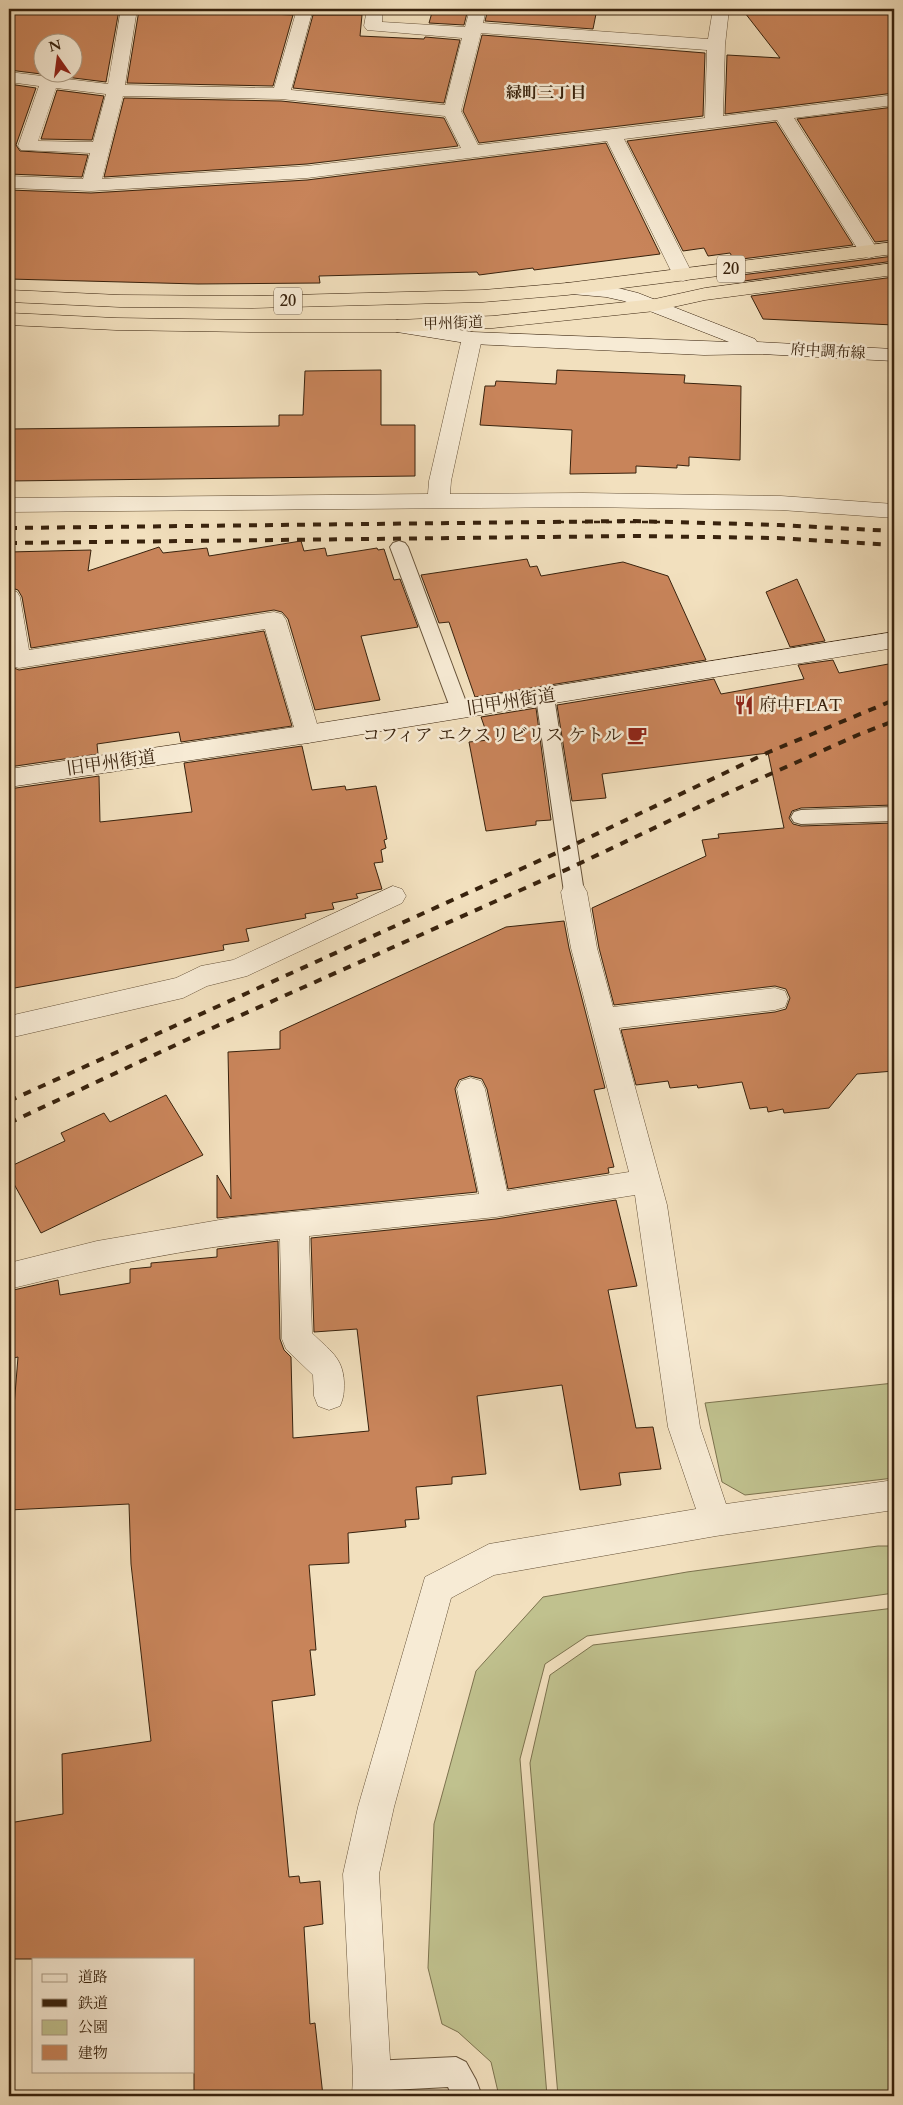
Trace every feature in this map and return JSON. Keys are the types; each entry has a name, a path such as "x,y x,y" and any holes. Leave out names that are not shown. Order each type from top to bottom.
{"highway":[{"name":"甲州街道","path":"9,296 120,301 252,302 445,298 567,289 894,248"},
{"name":"甲州街道","path":"9,319 125,324 397,326 493,322 655,305 705,294 894,269"}],"street":[{"path":"91,185 115,90 128,9"},
{"path":"281,94 305,9"},
{"path":"375,9 373,26 716,44"},
{"path":"472,151 452,111 478,9"},
{"path":"714,121 716,44 721,9"},
{"path":"9,77 32,80"},
{"path":"101,148 27,146 49,82 115,90 281,94 452,111"},
{"path":"9,182 91,185 307,172 894,100"},
{"path":"782,113 869,252"},
{"path":"613,134 683,275"},
{"path":"567,289 606,292 631,297 761,348"},
{"path":"705,294 695,309 697,316 710,329"},
{"path":"397,326 472,338 704,349 761,348"},
{"path":"438,502 440,481 472,338"},
{"name":"府中調布線","path":"761,348 894,355"},
{"path":"9,505 584,500 782,503 894,511"},
{"path":"9,597 19,660 274,620 308,734"},
{"name":"旧甲州街道","path":"9,778 545,698 894,640"},
{"path":"574,892 584,948 652,1205 684,1427 716,1521"},
{"path":"9,1027 183,987 201,978 238,968 393,896"},
{"path":"604,1019 775,1000"},
{"path":"471,1089 496,1206"},
{"path":"9,1276 98,1254 231,1232 496,1206 647,1181"},
{"path":"294,1225 297,1339 328,1369 330,1396"},
{"path":"371,2086 361,1874 376,1807 437,1588 489,1560 716,1521 894,1495"}],"lane":[{"path":"399,547 460,710"},
{"path":"545,698 574,892"},
{"path":"801,817 894,814"},
{"path":"371,2086 456,2072 466,2090 467,2096"}],"green space":[{"path":"894,1383 894,1478 745,1495 722,1482 705,1403"},
{"path":"878,1546 894,1546 894,1593 587,1636 545,1664 520,1759 547,2096 499,2096 491,2062 458,2032 442,2024 428,1968 434,1824 476,1671 543,1597 687,1572"},
{"path":"894,1608 894,2096 558,2096 530,1763 550,1675 593,1645"}],"building":[{"path":"9,9 119,10 106,82 82,79 82,32 32,32 32,73 9,70"},
{"path":"225,9 225,12 293,15 273,86 127,83 139,10"},
{"path":"433,9 468,9 464,25 429,23"},
{"path":"488,9 597,9 593,29 485,21"},
{"path":"746,9 894,9 894,93 725,114 727,55 780,58 745,13 749,13"},
{"path":"313,15 362,15 360,36 424,39 425,37 460,40 444,103 293,88"},
{"path":"482,35 705,53 703,116 479,143 463,111"},
{"path":"9,84 36,88 16,145 20,151 88,155 82,177 9,174"},
{"path":"57,90 104,96 92,140 41,139"},
{"path":"124,98 281,101 444,118 458,146 307,164 104,177"},
{"path":"894,107 894,240 875,242 797,119"},
{"path":"776,122 853,245 734,260 730,253 708,256 704,248 683,251 627,141"},
{"path":"606,143 660,254 479,275 477,272 319,276 320,283 198,284 9,279 9,190 91,193 307,180"},
{"path":"894,256 894,261 744,281 741,275"},
{"path":"894,277 894,325 763,319 751,296"},
{"path":"381,370 381,425 415,425 415,476 9,481 9,429 279,426 279,415 303,415 305,371"},
{"path":"557,370 685,375 684,383 741,386 740,460 689,457 689,466 677,465 677,468 636,466 636,473 570,474 572,430 480,425 485,386 495,386 496,381 556,384"},
{"path":"301,541 304,551 325,548 327,556 377,548 378,550 384,549 394,580 400,579 418,627 361,636 380,700 315,710 288,619 282,612 274,610 31,648 22,597 18,590 9,587 9,552 91,550 88,571 159,547 163,553 207,548 209,556"},
{"path":"527,559 530,567 537,566 541,576 623,562 668,576 706,660 475,697 449,622 439,623 421,575"},
{"path":"797,579 825,641 790,647 766,592"},
{"path":"264,631 292,726 181,742 179,732 97,744 98,754 9,767 9,666 19,670"},
{"path":"833,660 839,673 894,663 894,805 801,808 792,811 789,818 793,824 801,826 894,823 894,1071 857,1074 829,1108 784,1113 783,1109 768,1112 767,1107 750,1109 742,1082 698,1088 697,1085 670,1088 668,1081 636,1085 621,1030 775,1012 786,1009 790,998 786,989 775,986 614,1005 599,948 592,908 706,856 702,840 719,838 718,834 784,828 768,753 602,774 606,798 572,801 557,705 714,679 721,694 804,679 798,665"},
{"path":"536,708 551,820 536,821 536,825 486,831 469,742 489,740 481,717"},
{"path":"302,746 312,790 345,786 346,790 376,786 387,839 384,840 386,848 381,850 383,862 374,863 382,889 356,894 358,898 332,903 334,909 305,914 306,918 246,929 249,941 223,945 224,950 9,989 9,789 99,776 100,822 192,812 184,763"},
{"path":"564,921 569,948 605,1088 594,1090 614,1167 608,1168 609,1173 508,1189 487,1089 482,1079 470,1076 459,1080 455,1089 477,1192 217,1218 217,1175 231,1199 228,1052 280,1049 280,1031 506,927"},
{"path":"166,1095 203,1155 41,1233 9,1175 9,1167 65,1141 61,1133 104,1113 110,1122"},
{"path":"616,1200 637,1286 608,1290 636,1428 653,1427 661,1469 619,1473 621,1485 580,1490 562,1385 477,1396 486,1474 452,1477 452,1484 416,1487 419,1519 405,1520 406,1527 348,1533 349,1563 309,1565 316,1650 310,1650 315,1695 272,1701 289,1877 299,1876 300,1883 320,1881 323,1924 304,1927 310,2024 315,2023 323,2096 194,2096 195,1958 9,1959 9,1823 63,1814 62,1754 151,1741 131,1564 129,1504 9,1510 9,1469 18,1357 9,1359 9,1291 58,1280 60,1295 130,1283 130,1269 151,1267 151,1263 217,1257 217,1249 278,1241 280,1339 284,1350 291,1357 293,1438 369,1431 357,1329 314,1332 311,1238 496,1219"}],"railway":[{"path":"9,528 634,521 779,525 894,531"},
{"path":"558,522 665,522"},
{"path":"9,543 634,536 777,538 894,545"},
{"path":"9,1101 565,849 769,752 894,700"},
{"path":"9,1123 199,1034 570,868 730,792 860,734 894,721"}],"place":[{"name":"府中FLAT","path":"744,705"},
{"name":"コフィア エクスリビリス ケトル","path":"637,735"}],"district":[{"name":"緑町三丁目","path":"546,93"}]}
